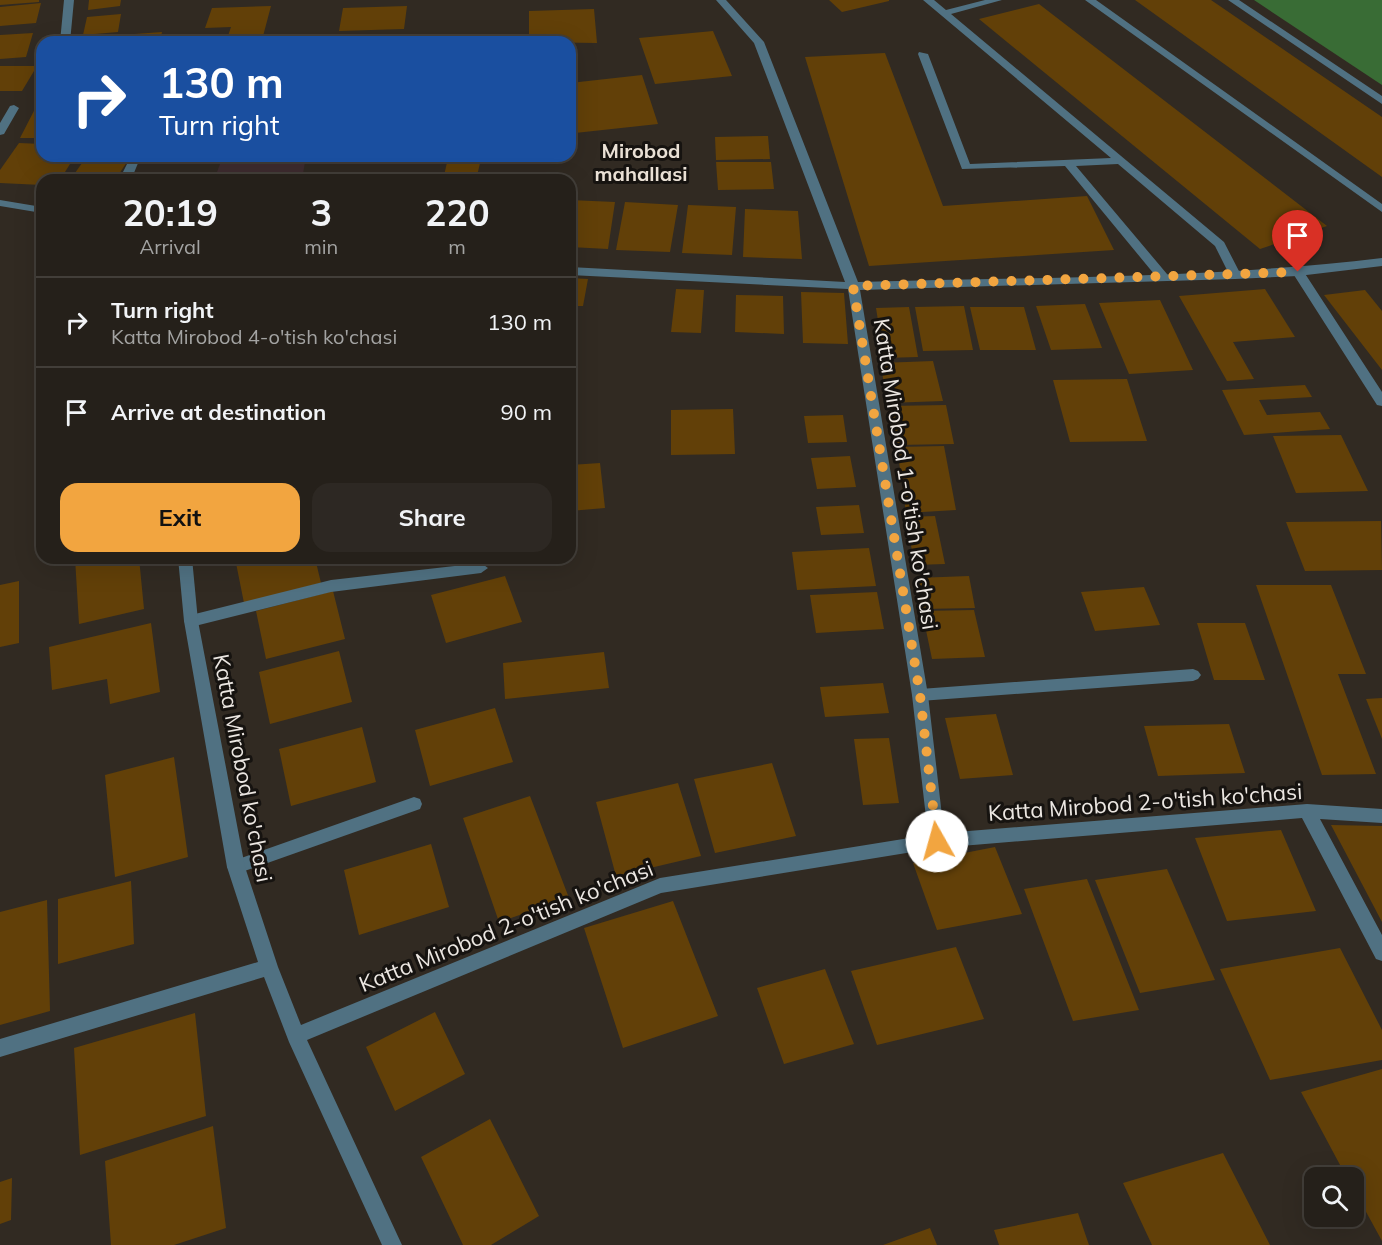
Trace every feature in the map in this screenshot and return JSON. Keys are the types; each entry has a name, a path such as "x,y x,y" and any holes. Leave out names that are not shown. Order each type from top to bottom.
{"street":[{"path":"66,36 69,0"},
{"name":"Katta Mirobod 1-o'tish ko'chasi","path":"722,0 759,42 853,286 920,695 937,841"},
{"path":"928,0 1220,244 1235,275"},
{"path":"944,14 997,0"},
{"path":"1090,0 1382,208"},
{"path":"1233,0 1382,101"},
{"path":"923,54 966,167 1121,161"},
{"path":"0,132 14,108"},
{"path":"1068,163 1163,277"},
{"path":"0,202 36,209"},
{"path":"576,271 853,286 1235,275 1298,272 1382,262"},
{"path":"1298,272 1382,402"},
{"name":"Katta Mirobod ko'chasi","path":"185,564 191,621 236,867 269,967 296,1036 392,1245"},
{"path":"191,621 331,586 481,568"},
{"path":"920,695 1192,675"},
{"path":"236,867 414,804"},
{"path":"1307,811 1382,953"},
{"name":"Katta Mirobod 2-o'tish ko'chasi","path":"296,1036 660,886 937,841 1307,811 1382,816"},
{"path":"0,1048 269,967"}],"shaded area":[{"path":"221,162 305,162 303,174 216,174"}],"green space":[{"path":"1254,0 1382,0 1382,85"}],"building":[{"path":"0,0 39,0 39,2 0,5"},
{"path":"89,0 121,0 120,6 88,10"},
{"path":"829,0 889,0 889,1 842,12"},
{"path":"1135,0 1211,0 1382,117 1382,177"},
{"path":"41,3 36,23 0,26 0,7"},
{"path":"1039,4 1327,226 1260,249 979,19"},
{"path":"271,6 263,36 228,36 231,27 205,28 212,8"},
{"path":"407,6 404,29 339,31 343,8"},
{"path":"594,9 597,43 576,43 576,36 529,36 529,11"},
{"path":"121,14 118,32 83,35 87,17"},
{"path":"713,31 732,76 655,84 639,38"},
{"path":"162,32 161,36 121,35"},
{"path":"33,33 26,57 0,59 0,35"},
{"path":"885,53 943,206 1087,196 1114,250 869,266 805,57"},
{"path":"0,66 36,66 22,91 0,91"},
{"path":"642,75 658,124 576,133 576,82"},
{"path":"36,107 36,138 20,138"},
{"path":"768,136 770,159 716,160 715,137"},
{"path":"19,143 36,144 36,162 71,162 64,174 36,174 36,185 0,183 0,170"},
{"path":"83,162 127,162 119,174 74,174"},
{"path":"447,162 480,162 477,174 444,174"},
{"path":"716,162 771,162 774,189 718,190"},
{"path":"576,200 615,202 608,249 576,247"},
{"path":"625,202 678,205 670,252 616,250"},
{"path":"688,205 736,207 732,255 682,253"},
{"path":"745,209 798,211 802,259 743,257"},
{"path":"576,278 588,279 583,306 576,306"},
{"path":"676,289 704,290 701,333 671,332"},
{"path":"1265,289 1295,337 1233,342 1254,379 1227,381 1179,296"},
{"path":"1365,290 1382,311 1382,370 1324,295"},
{"path":"801,292 844,293 848,344 803,343"},
{"path":"736,295 783,296 784,334 735,332"},
{"path":"1160,300 1193,370 1129,374 1099,303"},
{"path":"1085,304 1102,348 1051,350 1036,306"},
{"path":"964,306 973,350 923,351 915,307"},
{"path":"909,307 918,357 884,358 876,308"},
{"path":"970,307 1024,307 1036,350 980,350"},
{"path":"933,361 943,401 888,403 880,363"},
{"path":"1127,379 1147,441 1070,442 1053,380"},
{"path":"1305,385 1312,397 1259,400 1267,415 1320,412 1330,429 1244,435 1222,390"},
{"path":"946,405 954,444 896,445 889,406"},
{"path":"733,409 735,454 671,455 671,410"},
{"path":"843,415 847,442 808,443 804,416"},
{"path":"1341,435 1368,491 1296,493 1273,436"},
{"path":"944,446 956,510 906,513 897,447"},
{"path":"850,456 856,487 817,489 811,458"},
{"path":"600,463 605,508 576,510 576,465"},
{"path":"859,505 864,533 821,535 816,507"},
{"path":"935,516 945,564 915,565 905,517"},
{"path":"1381,521 1382,570 1305,571 1286,522"},
{"path":"869,548 876,586 797,590 792,552"},
{"path":"75,564 140,564 144,609 79,624"},
{"path":"236,564 316,564 321,583 244,603"},
{"path":"505,576 522,622 446,643 431,595"},
{"path":"969,576 975,608 921,609 916,578"},
{"path":"19,581 19,643 0,647 0,585"},
{"path":"1256,585 1331,585 1366,674 1338,674 1376,774 1322,775"},
{"path":"1144,587 1160,625 1095,631 1081,592"},
{"path":"333,591 345,639 266,659 256,611"},
{"path":"877,592 884,629 816,633 810,595"},
{"path":"974,610 985,657 932,659 922,611"},
{"path":"151,623 160,692 110,704 107,679 52,690 49,647"},
{"path":"1197,623 1245,623 1265,680 1214,680"},
{"path":"339,651 352,702 270,724 259,672"},
{"path":"604,652 609,688 505,699 503,663"},
{"path":"883,683 889,713 825,717 820,687"},
{"path":"1382,698 1382,739 1366,699"},
{"path":"495,708 513,762 430,786 415,730"},
{"path":"996,714 1013,775 960,779 945,718"},
{"path":"1229,724 1245,773 1158,776 1144,726"},
{"path":"362,727 376,782 291,806 279,749"},
{"path":"889,738 899,803 863,805 854,739"},
{"path":"174,757 188,857 115,877 105,775"},
{"path":"772,763 796,836 715,853 694,779"},
{"path":"678,783 701,856 616,876 596,802"},
{"path":"530,796 569,898 499,922 463,818"},
{"path":"1331,825 1382,826 1382,922"},
{"path":"1281,830 1316,911 1227,921 1195,838"},
{"path":"431,844 449,907 359,935 344,870"},
{"path":"995,847 1022,914 937,930 913,863"},
{"path":"1167,869 1215,980 1140,993 1095,880"},
{"path":"1087,879 1139,1010 1073,1021 1024,889"},
{"path":"131,881 134,944 58,964 58,899"},
{"path":"47,900 50,1011 0,1025 0,912"},
{"path":"673,901 718,1016 623,1048 584,928"},
{"path":"956,947 984,1019 877,1045 851,971"},
{"path":"1340,948 1382,1030 1382,1060 1270,1080 1220,969"},
{"path":"825,969 854,1044 784,1064 757,988"},
{"path":"435,1012 465,1074 395,1111 366,1047"},
{"path":"195,1013 206,1116 80,1155 74,1048"},
{"path":"1382,1069 1382,1241 1364,1208 1364,1167 1341,1167 1301,1092"},
{"path":"490,1119 539,1216 491,1245 463,1245 421,1157"},
{"path":"213,1126 226,1228 174,1245 111,1245 105,1161"},
{"path":"1223,1153 1270,1245 1152,1245 1123,1183"},
{"path":"12,1178 11,1220 0,1224 0,1182"},
{"path":"1078,1213 1089,1245 999,1245 994,1230"},
{"path":"930,1228 937,1245 883,1245"}],"district":[{"name":"Mirobod mahallasi","path":"641,162"}],"route":[{"path":"937,841 920,695 853,286 1298,272"}]}
